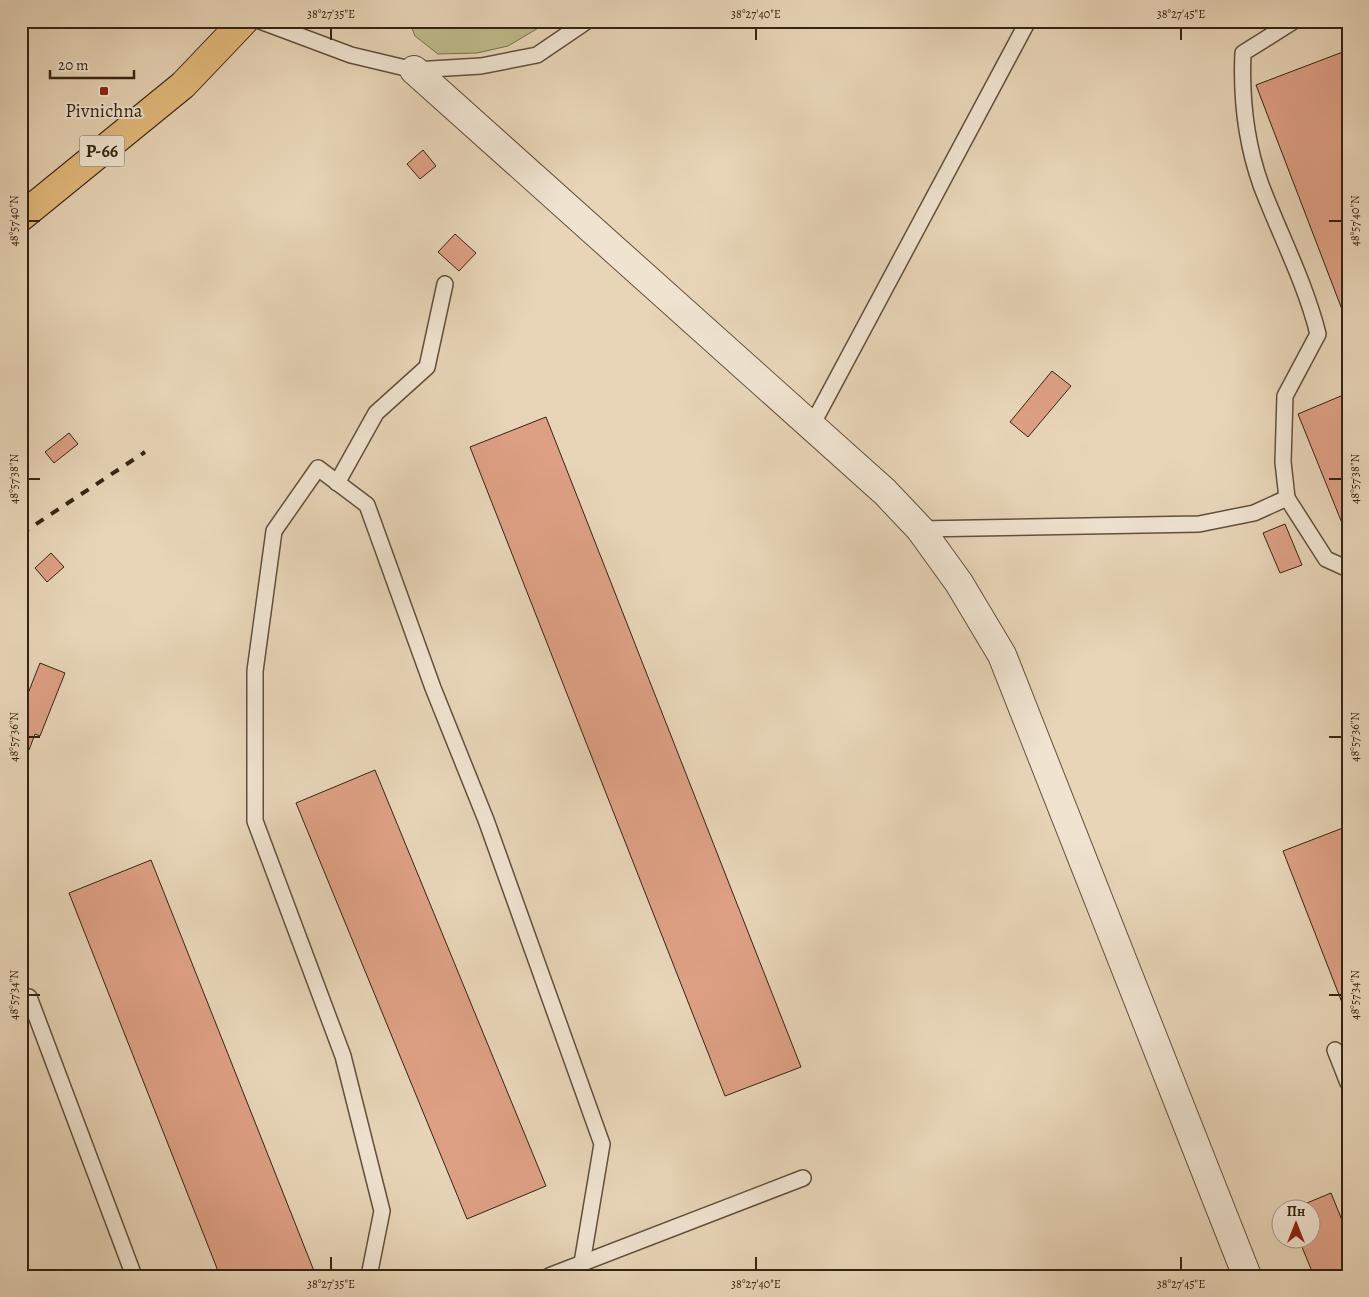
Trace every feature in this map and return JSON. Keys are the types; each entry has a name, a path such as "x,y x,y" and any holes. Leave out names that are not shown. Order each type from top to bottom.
{"main road":[{"name":"Р-66","path":"21,217 183,85 244,21"}],"street":[{"path":"414,70 885,492 920,529 959,583 1002,655 1247,1276"}],"lane":[{"path":"260,21 351,55 414,70 481,66 537,55 588,21"},
{"path":"811,427 1028,21"},
{"path":"1294,21 1243,53 1241,85 1249,137 1261,183 1310,302 1318,334 1285,396 1283,462 1287,498 1326,558 1348,569"},
{"path":"338,483 376,413 427,367 444,284"},
{"path":"368,1276 382,1211 346,1066 255,822 255,671 274,531 318,468 367,505 433,688 486,820 602,1144 582,1263"},
{"path":"920,529 1200,524 1254,512 1287,498"},
{"path":"30,997 134,1276"},
{"path":"1335,1050 1348,1083"},
{"path":"549,1276 803,1178"}],"shaded area":[{"path":"409,21 550,21 508,46 477,53 438,54 415,36"}],"building":[{"path":"1348,50 1348,325 1256,85"},
{"path":"423,150 436,166 420,179 407,164"},
{"path":"455,234 476,253 459,271 438,252"},
{"path":"1052,371 1071,386 1028,437 1010,422"},
{"path":"1348,393 1348,538 1298,414"},
{"path":"546,417 801,1067 725,1096 470,447"},
{"path":"69,433 78,444 54,463 45,452"},
{"path":"1285,524 1302,565 1280,573 1263,533"},
{"path":"51,553 64,567 47,582 35,568"},
{"path":"40,663 65,673 40,736 35,734 29,750 21,747 23,729 21,729 21,711"},
{"path":"375,770 546,1186 467,1219 296,803"},
{"path":"1348,826 1348,1018 1283,851"},
{"path":"151,860 316,1276 220,1276 69,893"},
{"path":"1331,1193 1346,1230 1348,1229 1348,1276 1314,1276 1303,1250 1322,1250 1322,1200 1314,1200"}],"railway":[{"path":"21,534 145,452"}],"place":[{"name":"Pivnichna","path":"104,91"}]}
